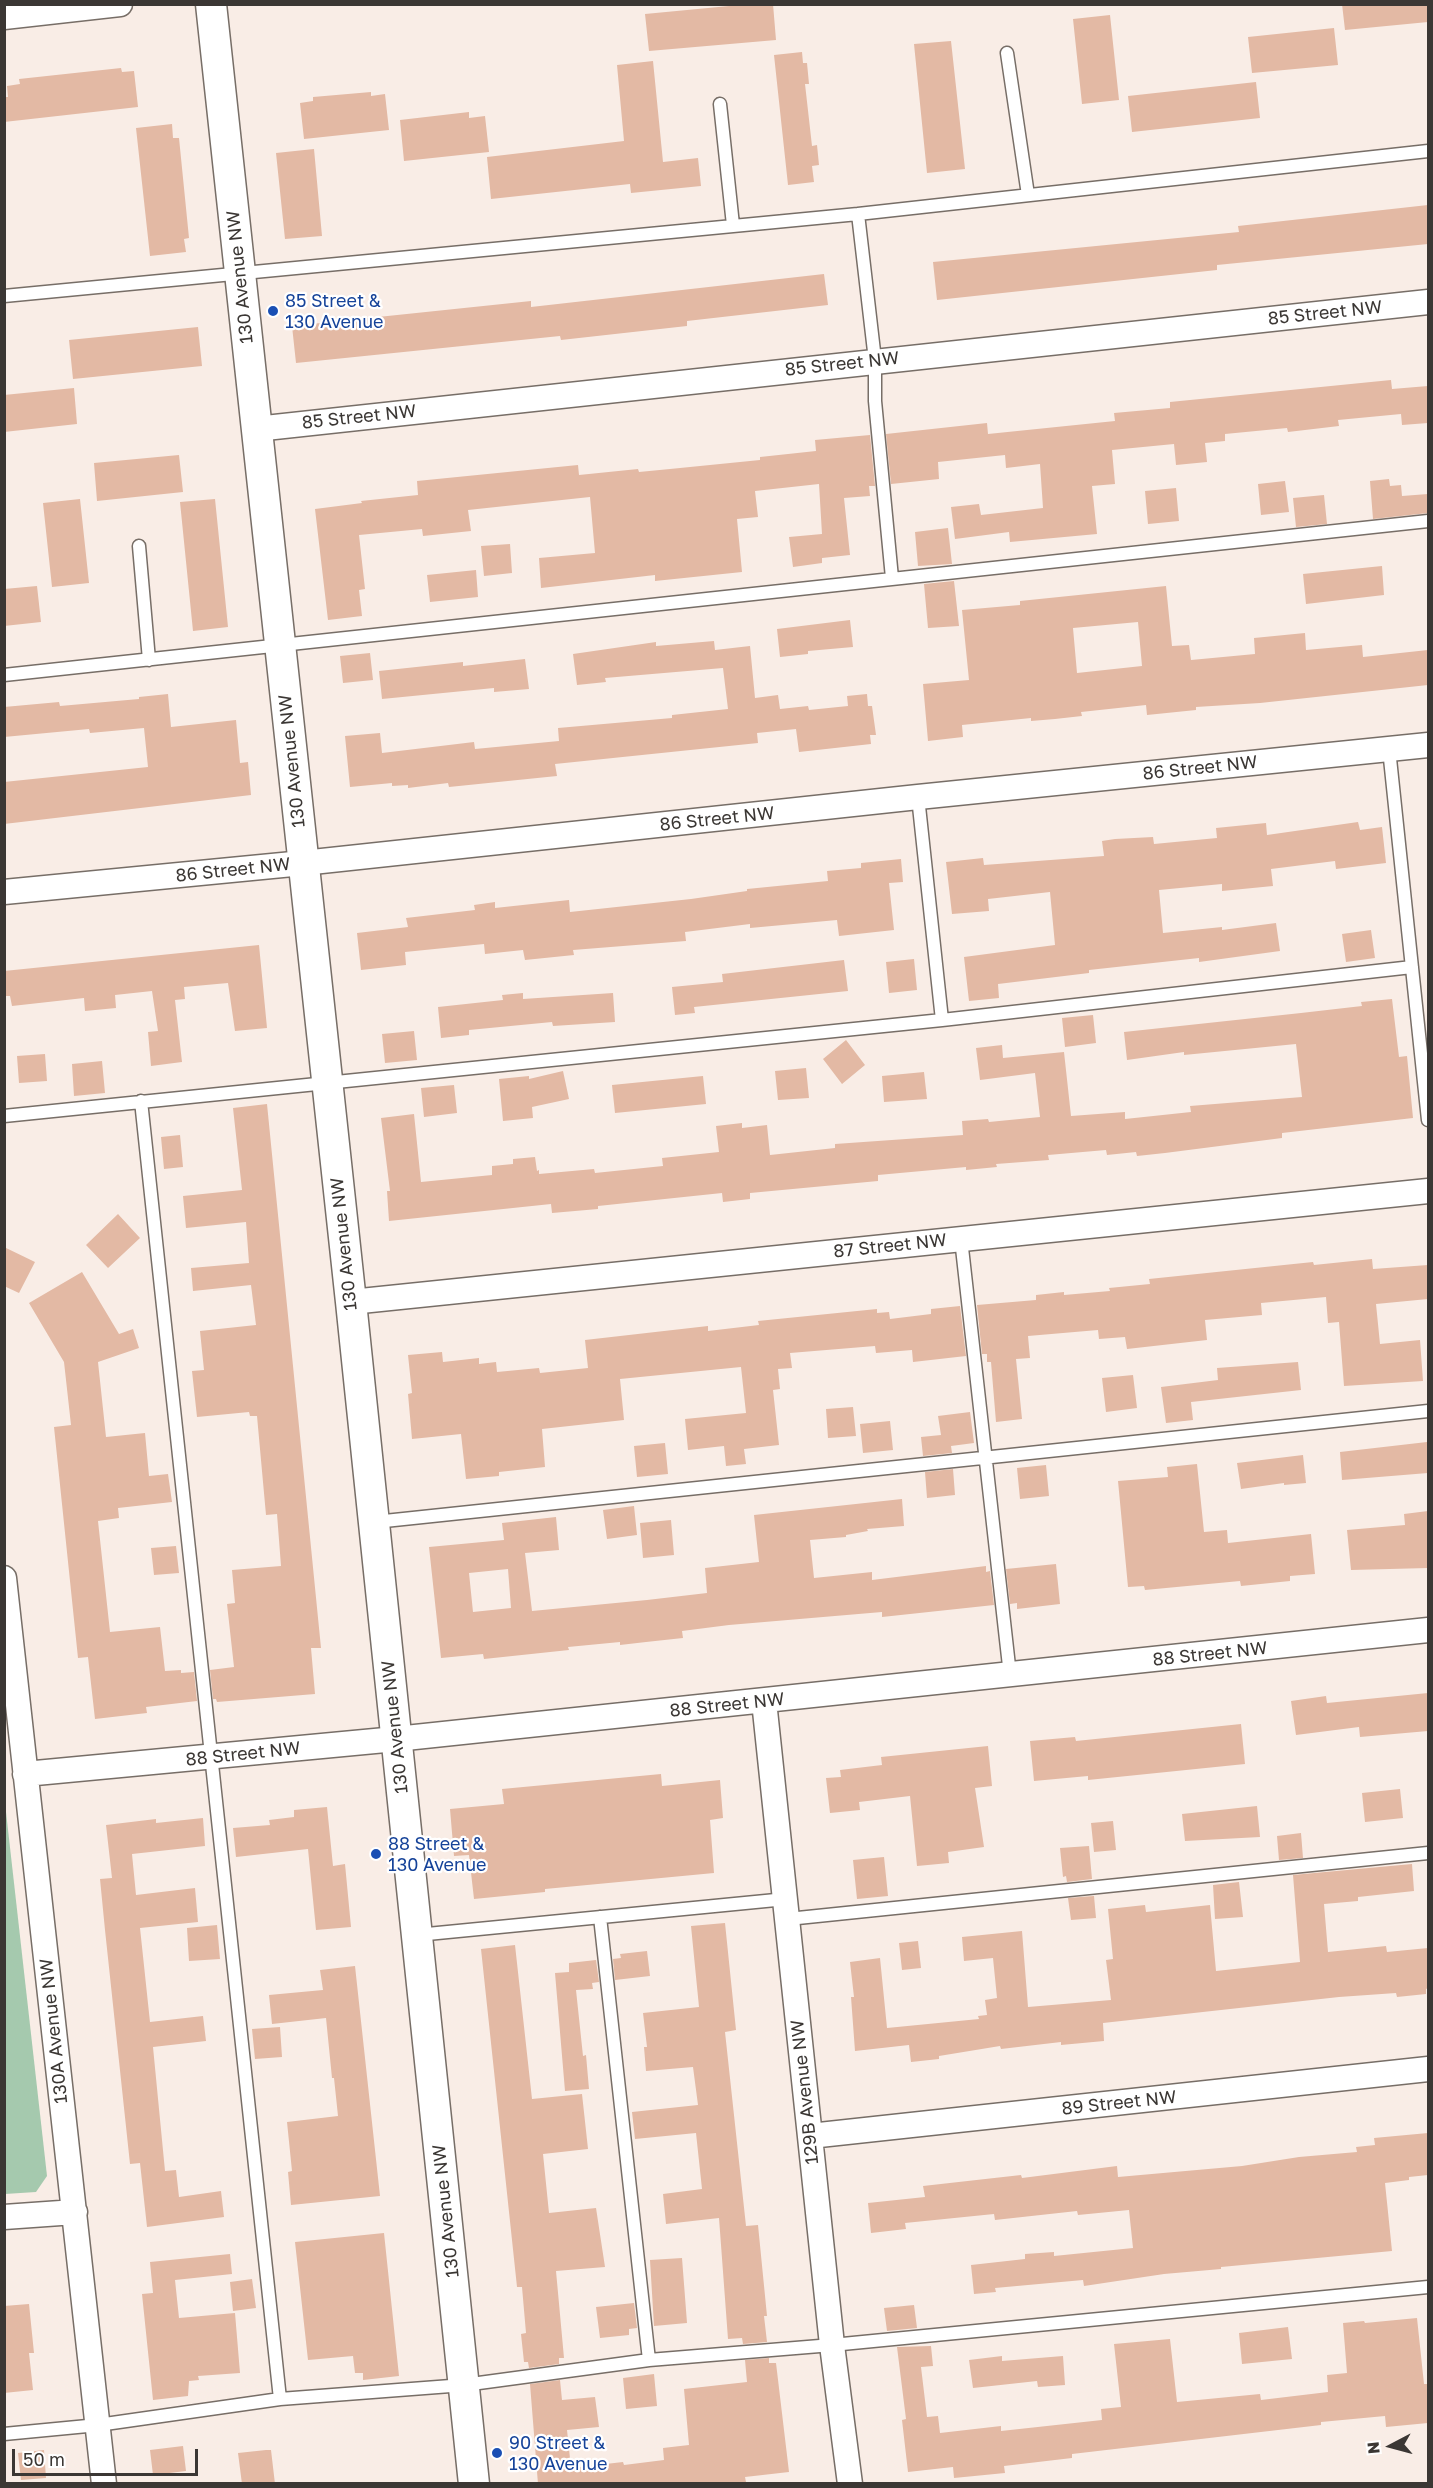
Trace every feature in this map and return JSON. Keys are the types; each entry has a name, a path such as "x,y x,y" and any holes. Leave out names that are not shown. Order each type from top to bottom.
{"street":[{"path":"4,17 120,4"},
{"name":"130 Avenue NW","path":"211,4 351,1302 474,2484"},
{"name":"85 Street NW","path":"256,429 875,360 1428,302"},
{"name":"86 Street NW","path":"4,892 303,863 1428,745"},
{"name":"87 Street NW","path":"351,1302 1428,1191"},
{"name":"130A Avenue NW","path":"4,1578 105,2484"},
{"name":"88 Street NW","path":"25,1774 764,1701 1428,1630"},
{"name":"129B Avenue NW","path":"764,1701 832,2345 850,2484"},
{"name":"89 Street NW","path":"810,2136 1428,2069"},
{"path":"4,2217 75,2212"}],"lane":[{"path":"1007,52 1028,195"},
{"path":"720,104 733,225"},
{"path":"4,296 858,214 1428,151"},
{"path":"858,214 875,360 875,400 892,578"},
{"path":"4,675 281,647 892,578 1428,521"},
{"path":"140,546 149,660"},
{"path":"1389,749 1428,1120"},
{"path":"918,797 942,1020"},
{"path":"4,1116 942,1020 1412,968"},
{"path":"141,1101 280,2399"},
{"path":"961,1239 1010,1675"},
{"path":"374,1522 1428,1411"},
{"path":"417,1935 600,1917 787,1909 1428,1853"},
{"path":"600,1917 649,2360"},
{"path":"4,2434 98,2425 280,2399 464,2385 649,2360 832,2345 1428,2287"}],"green space":[{"path":"5,1803 47,2176 36,2192 5,2194"}],"building":[{"path":"773,4 776,40 649,51 645,14"},
{"path":"1342,4 1428,4 1428,22 1345,30"},
{"path":"1110,15 1119,100 1082,104 1073,19"},
{"path":"1334,28 1338,65 1252,73 1248,37"},
{"path":"951,41 965,169 927,173 914,44"},
{"path":"802,52 803,63 807,63 809,84 805,84 812,146 817,145 819,165 812,166 814,182 788,185 774,55"},
{"path":"653,61 663,162 698,158 701,186 631,193 630,184 491,199 487,157 624,141 617,65"},
{"path":"121,68 122,72 134,71 138,107 4,122 4,97 8,97 7,86 20,84 19,79"},
{"path":"1256,82 1260,118 1132,132 1128,96"},
{"path":"371,92 371,96 385,94 389,130 304,139 300,103 313,101 313,97"},
{"path":"469,112 469,118 485,116 489,152 404,161 400,120"},
{"path":"172,124 173,138 179,138 189,238 184,239 186,252 150,256 136,128"},
{"path":"314,149 322,236 285,239 276,153"},
{"path":"1428,205 1428,244 1217,265 1217,270 937,300 933,262 1239,232 1238,226"},
{"path":"824,274 828,305 687,321 687,326 561,340 560,336 296,363 292,326 531,301 531,307"},
{"path":"198,327 202,366 73,379 69,340"},
{"path":"1391,380 1392,389 1428,386 1428,423 1402,425 1401,414 1338,420 1339,426 1288,432 1287,428 1225,434 1225,441 1205,443 1207,462 1176,465 1174,444 1112,450 1115,484 1092,486 1097,534 1010,542 1009,532 955,539 951,507 979,504 981,515 1043,508 1040,464 1006,468 1005,455 938,462 939,479 891,484 886,434 987,423 988,434 1115,421 1114,413 1170,408 1170,402"},
{"path":"74,388 77,424 4,432 4,395"},
{"path":"870,435 875,486 869,486 870,496 844,498 850,555 822,558 822,563 793,567 789,537 822,534 819,484 755,491 758,517 737,519 742,572 655,581 655,575 541,588 539,558 595,553 590,497 468,510 471,531 423,536 422,529 359,535 365,589 359,590 362,616 328,620 315,509 418,495 417,481 578,465 579,475 638,469 639,472 760,460 760,457 816,451 815,440"},
{"path":"179,455 183,492 97,501 94,463"},
{"path":"1389,479 1390,486 1401,485 1402,496 1428,494 1428,513 1373,519 1370,481"},
{"path":"1285,481 1289,512 1261,515 1258,484"},
{"path":"1176,488 1179,521 1148,524 1145,491"},
{"path":"1324,495 1327,524 1296,527 1293,498"},
{"path":"80,499 89,583 52,587 43,503"},
{"path":"215,499 228,627 193,631 180,502"},
{"path":"948,528 952,564 918,566 915,532"},
{"path":"510,544 512,573 484,576 481,546"},
{"path":"1382,566 1384,595 1306,604 1303,574"},
{"path":"476,570 478,597 430,602 427,575"},
{"path":"954,581 959,626 928,628 924,584"},
{"path":"37,586 41,622 4,626 4,589"},
{"path":"1166,586 1172,646 1189,645 1191,660 1255,654 1254,638 1305,633 1306,650 1362,645 1363,657 1428,650 1428,685 1260,703 1196,707 1196,710 1147,715 1146,705 1081,712 1082,716 1055,719 1031,721 1031,718 962,725 963,737 928,741 923,684 969,680 962,610 1020,605 1020,601","holes":["1138,622 1142,666 1077,673 1073,628"]},
{"path":"850,620 853,647 808,651 808,654 780,657 777,629"},
{"path":"714,641 715,650 750,646 755,698 778,695 780,709 808,706 809,710 848,706 847,696 867,694 868,706 872,706 876,735 870,735 871,744 799,752 796,729 757,733 758,743 555,764 557,776 449,787 448,783 408,788 408,785 392,786 392,783 350,787 345,736 380,733 382,753 474,742 475,749 559,741 558,728 672,718 672,715 728,709 723,668 605,678 606,682 577,685 573,654 656,642 656,646"},
{"path":"370,653 373,680 343,683 340,656"},
{"path":"525,659 529,689 494,692 494,688 382,699 379,671 463,662 463,666"},
{"path":"168,694 171,727 236,720 240,763 248,762 251,795 4,824 4,782 148,767 144,728 90,733 89,729 4,737 4,707 59,702 60,706"},
{"path":"1358,822 1360,830 1382,827 1386,863 1336,869 1335,861 1271,869 1273,886 1222,891 1222,884 1159,890 1163,933 1222,927 1222,930 1276,923 1280,951 1199,962 1199,958 1089,970 1089,973 998,984 999,998 969,1001 964,957 1055,945 1050,892 988,899 989,911 952,914 946,862 983,858 984,865 1104,856 1102,841 1115,839 1153,837 1154,844 1217,838 1216,828 1266,823 1267,835"},
{"path":"901,859 903,882 889,883 894,930 839,936 837,920 750,928 750,924 685,932 686,941 573,950 574,955 525,960 523,950 485,954 484,944 405,952 406,965 361,970 357,933 408,927 406,918 475,910 474,905 495,902 495,908 569,900 570,912 691,899 747,891 747,889 828,881 827,871 861,868 861,863"},
{"path":"1371,930 1375,958 1346,962 1342,934"},
{"path":"259,945 267,1028 235,1031 228,983 184,987 185,999 175,1000 182,1062 151,1066 148,1032 158,1031 152,991 115,995 116,1008 85,1011 84,998 12,1006 10,996 4,996 4,971"},
{"path":"914,959 917,990 889,993 886,962"},
{"path":"844,960 848,991 694,1007 695,1013 675,1015 672,987 723,982 722,974"},
{"path":"523,993 523,999 613,993 615,1022 553,1026 552,1022 469,1030 469,1035 441,1038 438,1007 503,1000 502,995"},
{"path":"1392,999 1399,1057 1407,1056 1413,1118 1282,1133 1282,1138 1137,1156 1136,1152 1107,1155 1106,1150 1048,1155 1049,1160 996,1164 997,1167 966,1170 966,1167 878,1175 878,1181 750,1193 750,1199 723,1202 722,1193 552,1213 551,1204 389,1221 387,1191 390,1191 381,1118 414,1114 421,1182 492,1175 492,1166 513,1164 513,1159 535,1157 539,1174 594,1169 595,1173 663,1166 662,1158 719,1152 716,1126 742,1123 742,1128 767,1125 770,1155 835,1148 835,1144 963,1135 962,1121 988,1119 989,1122 1040,1117 1035,1073 980,1080 976,1048 1002,1045 1003,1058 1064,1052 1071,1116 1125,1112 1125,1119 1191,1112 1190,1106 1302,1097 1296,1044 1184,1055 1184,1052 1127,1060 1124,1032 1362,1006 1361,1002"},
{"path":"1093,1015 1096,1043 1065,1047 1062,1018"},
{"path":"414,1031 417,1060 385,1063 382,1034"},
{"path":"846,1040 865,1065 842,1084 823,1059"},
{"path":"45,1054 47,1081 19,1083 17,1056"},
{"path":"102,1061 105,1093 74,1096 72,1064"},
{"path":"806,1068 809,1098 778,1100 775,1071"},
{"path":"563,1071 569,1099 532,1107 533,1118 503,1121 499,1079 529,1076 529,1079"},
{"path":"924,1072 927,1099 884,1102 882,1076"},
{"path":"703,1076 706,1104 615,1113 612,1085"},
{"path":"454,1085 457,1113 424,1117 421,1088"},
{"path":"267,1104 321,1648 311,1648 315,1694 217,1702 213,1699 210,1670 234,1667 227,1604 235,1603 232,1570 281,1566 277,1514 266,1515 257,1416 250,1416 249,1412 197,1417 192,1371 204,1370 200,1331 256,1325 251,1285 193,1291 191,1268 249,1263 246,1222 186,1228 183,1196 242,1190 233,1108"},
{"path":"180,1135 183,1167 164,1169 161,1137"},
{"path":"118,1214 140,1238 108,1268 86,1245"},
{"path":"4,1247 35,1262 19,1293 4,1286"},
{"path":"1372,1259 1373,1269 1428,1265 1428,1299 1376,1304 1380,1344 1420,1340 1423,1381 1344,1386 1339,1322 1328,1323 1326,1297 1261,1303 1262,1315 1205,1320 1207,1340 1127,1349 1125,1337 1099,1339 1098,1330 1028,1336 1030,1358 1016,1359 1022,1419 996,1422 991,1362 987,1362 987,1354 982,1354 977,1305 1036,1300 1036,1295 1064,1292 1064,1295 1110,1291 1109,1288 1150,1284 1149,1279 1313,1262 1314,1265"},
{"path":"82,1272 119,1334 133,1329 139,1348 98,1362 106,1437 145,1433 149,1476 168,1474 172,1502 118,1508 119,1518 98,1521 110,1632 160,1627 165,1671 194,1672 197,1701 146,1707 147,1713 95,1719 88,1657 78,1658 54,1427 71,1425 64,1362 29,1303"},
{"path":"960,1306 966,1356 913,1362 912,1350 876,1353 875,1346 790,1353 792,1368 778,1369 780,1389 773,1390 779,1445 744,1449 746,1464 726,1466 724,1446 688,1450 685,1419 746,1413 741,1367 620,1379 624,1420 542,1429 545,1467 499,1472 499,1476 466,1479 461,1434 412,1439 408,1394 412,1393 408,1355 442,1352 443,1362 479,1358 479,1364 496,1362 497,1372 539,1368 540,1373 588,1368 585,1340 708,1326 708,1331 759,1325 758,1321 877,1309 877,1313 889,1312 890,1319 931,1314 931,1309"},
{"path":"1298,1362 1301,1390 1191,1402 1193,1420 1166,1423 1161,1387 1218,1380 1217,1368"},
{"path":"1133,1375 1137,1408 1106,1412 1102,1378"},
{"path":"853,1407 856,1436 828,1438 826,1409"},
{"path":"970,1412 974,1443 951,1446 952,1453 923,1456 921,1437 941,1435 938,1416"},
{"path":"890,1421 893,1450 863,1453 860,1424"},
{"path":"1427,1442 1428,1473 1342,1480 1340,1452"},
{"path":"665,1443 668,1474 637,1477 634,1446"},
{"path":"1303,1455 1306,1483 1284,1485 1284,1483 1241,1489 1237,1463"},
{"path":"1197,1464 1204,1532 1227,1530 1228,1543 1311,1534 1315,1574 1290,1576 1290,1581 1241,1586 1240,1581 1145,1590 1144,1586 1128,1587 1118,1481 1168,1477 1167,1467"},
{"path":"1046,1465 1049,1496 1020,1499 1017,1468"},
{"path":"953,1469 955,1495 927,1498 925,1472"},
{"path":"902,1499 904,1526 867,1529 868,1531 846,1535 846,1537 810,1540 814,1578 872,1572 872,1580 986,1566 986,1572 990,1571 994,1605 882,1617 882,1612 729,1625 682,1631 683,1638 620,1645 620,1642 568,1647 569,1650 484,1659 483,1654 441,1658 429,1547 504,1540 502,1523 556,1517 559,1550 525,1553 532,1611 647,1600 707,1593 705,1568 759,1562 754,1515","holes":["508,1569 511,1608 473,1612 469,1573"]},
{"path":"634,1506 637,1535 607,1539 603,1510"},
{"path":"1428,1511 1428,1568 1351,1570 1347,1530 1405,1525 1404,1514"},
{"path":"671,1520 674,1555 643,1558 640,1523"},
{"path":"176,1546 179,1573 154,1575 151,1548"},
{"path":"1056,1564 1060,1604 1017,1609 1017,1603 1010,1604 1006,1569"},
{"path":"1428,1693 1428,1731 1360,1737 1359,1727 1296,1735 1291,1701 1326,1696 1327,1703"},
{"path":"1241,1724 1245,1764 1088,1780 1088,1776 1034,1781 1030,1741 1075,1737 1076,1741"},
{"path":"988,1746 992,1786 975,1788 984,1847 948,1852 949,1863 917,1866 910,1796 859,1802 860,1810 830,1813 826,1778 841,1777 840,1770 882,1765 881,1757"},
{"path":"661,1774 662,1786 720,1780 723,1818 710,1820 714,1873 545,1889 545,1892 474,1899 469,1855 454,1856 450,1809 504,1804 502,1789"},
{"path":"1400,1789 1403,1818 1365,1822 1362,1793"},
{"path":"1257,1806 1260,1837 1185,1841 1182,1814"},
{"path":"327,1807 333,1866 345,1864 351,1927 316,1930 308,1849 236,1857 233,1828 270,1825 269,1820 294,1817 294,1810"},
{"path":"203,1818 205,1846 132,1854 136,1895 195,1888 198,1922 140,1928 150,2022 203,2016 206,2041 153,2047 165,2171 176,2170 179,2197 221,2191 224,2217 147,2227 140,2163 130,2164 105,1930 100,1879 112,1878 106,1825 156,1819 156,1823"},
{"path":"1113,1821 1116,1850 1094,1852 1091,1823"},
{"path":"1301,1833 1303,1858 1279,1860 1277,1836"},
{"path":"1089,1846 1092,1879 1067,1882 1066,1876 1063,1877 1060,1848"},
{"path":"884,1857 888,1896 857,1899 853,1860"},
{"path":"1412,1864 1414,1891 1358,1897 1358,1901 1324,1904 1328,1952 1386,1946 1387,1952 1428,1948 1426,1994 1397,1997 1396,1993 1339,1997 1103,2023 1104,2041 1061,2045 1061,2042 1001,2049 1000,2046 939,2056 939,2059 911,2062 909,2045 855,2051 851,1997 854,1997 850,1962 880,1958 887,2028 979,2019 978,2016 987,2015 985,2000 997,1998 993,1958 964,1961 962,1937 1022,1931 1028,2007 1111,2000 1106,1960 1113,1959 1108,1909 1145,1905 1146,1912 1210,1905 1216,1971 1300,1962 1293,1875"},
{"path":"1239,1882 1243,1917 1215,1919 1213,1885"},
{"path":"1094,1896 1096,1918 1071,1920 1068,1898"},
{"path":"725,1923 736,2030 725,2032 746,2226 758,2225 767,2316 764,2316 767,2342 743,2344 742,2338 728,2339 719,2218 666,2224 663,2194 702,2189 696,2133 635,2139 632,2112 698,2105 693,2067 646,2071 644,2047 647,2047 643,2013 699,2007 691,1926"},
{"path":"217,1925 220,1959 189,1961 187,1928"},
{"path":"918,1941 921,1968 902,1970 899,1943"},
{"path":"515,1945 532,2099 582,2094 588,2149 543,2154 549,2213 596,2208 605,2267 556,2271 564,2358 559,2358 559,2364 529,2368 528,2362 524,2362 521,2334 526,2333 522,2287 517,2287 481,1949"},
{"path":"647,1951 650,1976 615,1980 613,1959 621,1958 620,1954"},
{"path":"596,1960 599,1982 592,1983 593,1989 576,1990 589,2089 565,2091 555,1973 569,1972 569,1963"},
{"path":"355,1966 380,2196 291,2205 288,2172 292,2171 287,2122 338,2116 326,2018 272,2024 269,1995 323,1990 320,1970"},
{"path":"280,2027 282,2057 255,2059 252,2029"},
{"path":"1428,2133 1428,2175 1385,2183 1392,2251 1221,2267 1221,2269 1164,2274 1084,2286 1083,2280 995,2288 996,2292 974,2294 971,2265 1025,2259 1025,2254 1054,2252 1054,2256 1133,2248 1129,2210 1078,2215 1077,2211 995,2220 994,2214 905,2223 906,2229 871,2233 868,2203 925,2197 923,2186 1021,2175 1022,2178 1117,2166 1118,2177 1242,2166 1299,2157 1357,2152 1356,2147 1375,2145 1374,2138"},
{"path":"384,2233 399,2376 363,2380 363,2373 355,2373 353,2356 308,2360 295,2242"},
{"path":"230,2254 232,2274 175,2280 179,2318 235,2313 240,2373 198,2376 199,2380 189,2381 188,2396 153,2400 142,2294 153,2293 150,2262"},
{"path":"682,2258 687,2323 654,2326 650,2260"},
{"path":"252,2279 256,2308 233,2311 230,2282"},
{"path":"634,2303 637,2328 629,2329 629,2335 600,2338 596,2307"},
{"path":"29,2304 34,2353 29,2353 33,2390 4,2393 4,2306"},
{"path":"914,2305 917,2328 887,2331 884,2308"},
{"path":"1417,2318 1424,2384 1428,2384 1428,2423 1386,2427 1385,2416 1321,2422 1321,2425 1072,2454 1072,2458 1004,2466 1005,2473 954,2478 953,2467 908,2472 902,2420 906,2419 897,2347 931,2346 933,2366 921,2367 927,2417 938,2416 940,2433 1001,2426 1001,2431 1102,2420 1101,2409 1121,2407 1114,2344 1170,2339 1177,2402 1260,2394 1261,2400 1328,2392 1327,2375 1347,2373 1343,2323"},
{"path":"1288,2327 1292,2359 1242,2364 1239,2333"},
{"path":"1002,2356 1002,2361 1063,2356 1065,2385 1038,2387 1037,2381 973,2388 969,2360"},
{"path":"769,2358 769,2363 776,2363 789,2472 745,2477 746,2482 730,2484 538,2484 530,2384 560,2380 562,2400 595,2397 599,2427 567,2430 571,2468 623,2462 624,2465 664,2460 663,2448 689,2445 684,2389 747,2382 745,2360"},
{"path":"654,2374 657,2406 626,2409 623,2378"},
{"path":"183,2446 186,2471 153,2475 150,2450"},
{"path":"44,2450 46,2478 21,2480 18,2453"},
{"path":"271,2450 275,2484 242,2484 238,2453"}],"place":[{"name":"85 Street & 130 Avenue","path":"273,311"},
{"name":"88 Street & 130 Avenue","path":"376,1854"},
{"name":"90 Street & 130 Avenue","path":"497,2453"}]}
